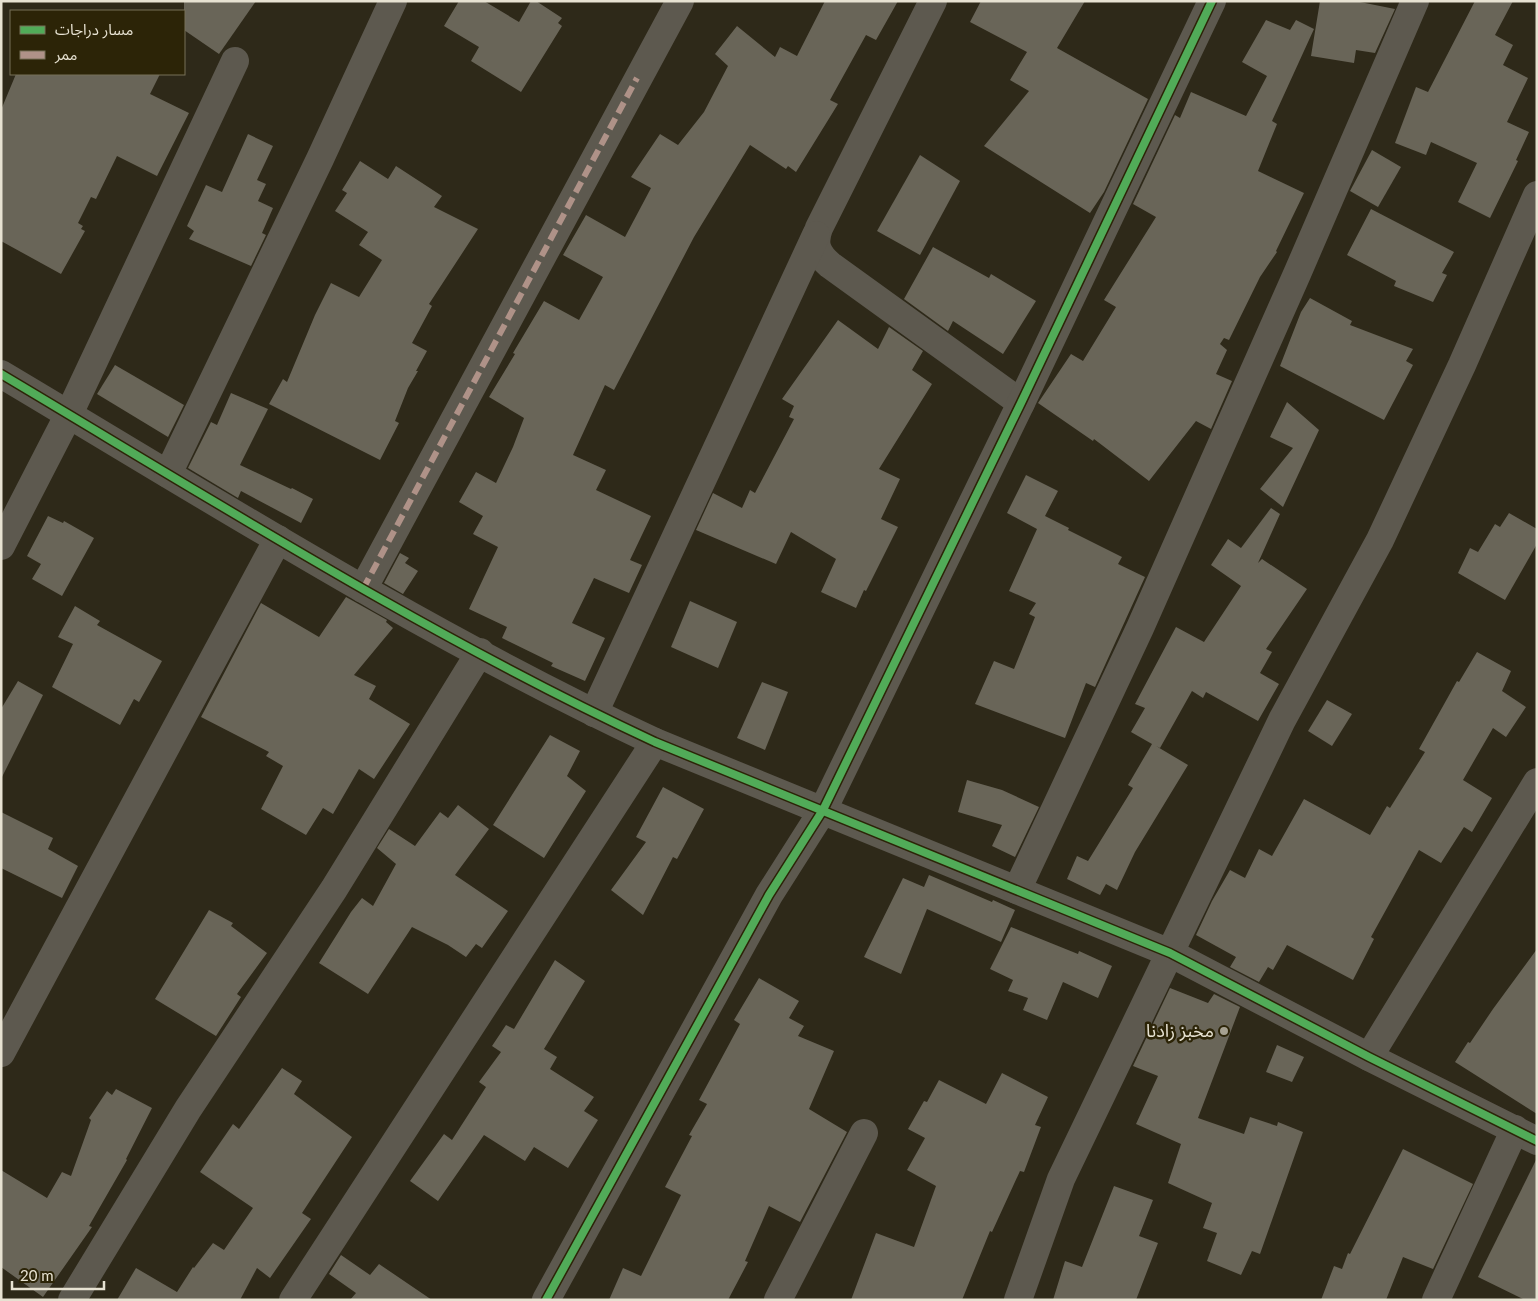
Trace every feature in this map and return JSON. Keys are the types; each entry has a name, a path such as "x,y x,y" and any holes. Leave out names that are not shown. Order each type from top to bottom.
{"street":[{"path":"168,474 320,159 393,1"},
{"path":"363,589 680,1"},
{"path":"594,713 816,235 933,1"},
{"path":"546,1300 764,903 823,810 1021,403 1212,1"},
{"path":"1017,890 1140,628 1301,265 1415,1"},
{"path":"1,546 69,414 234,61"},
{"path":"1018,1300 1061,1179 1282,720 1380,540 1462,365 1537,195"},
{"path":"816,235 816,249 825,260 1021,403"},
{"path":"1,374 363,589 594,713 655,742 1170,953 1368,1057 1526,1135 1436,1300"},
{"path":"1,1052 278,539"},
{"path":"72,1300 188,1109 334,889 480,652"},
{"path":"293,1300 655,742"},
{"path":"1368,1057 1537,782"},
{"path":"778,1300 864,1133"}],"building":[{"path":"184,1 256,1 219,54 185,31"},
{"path":"459,1 484,1 519,22 531,1 536,1 562,18 558,23 562,26 521,92 471,61 479,47 444,26"},
{"path":"825,1 898,1 876,40 866,35 830,100 838,104 796,172 788,166 786,169 750,145 694,237 614,390 605,385 573,455 606,470 596,490 651,516 630,560 642,565 629,593 594,578 572,623 605,638 585,681 551,666 553,663 502,638 507,627 469,609 498,547 473,534 483,516 459,502 476,472 496,483 524,418 489,397 544,301 579,320 603,277 563,255 586,215 625,237 651,188 631,177 660,134 678,145 704,112 728,66 715,54 737,26 775,57 780,47 797,56"},
{"path":"981,1 1085,1 1057,48 1148,99 1104,192 1090,213 984,146 1029,91 1010,80 1027,52 970,22"},
{"path":"1320,1 1355,1 1395,9 1375,53 1356,50 1354,63 1311,56"},
{"path":"1475,1 1513,1 1495,35 1513,45 1503,65 1528,78 1507,122 1529,132 1516,160 1518,161 1490,218 1458,202 1477,163 1431,142 1426,155 1395,143 1416,87 1428,92"},
{"path":"1266,20 1290,30 1296,20 1314,29 1272,121 1277,124 1258,171 1304,193 1277,252 1260,277 1229,340 1224,338 1220,344 1227,350 1216,374 1232,381 1211,429 1196,421 1149,481 1094,439 1093,441 1038,403 1071,354 1083,361 1116,307 1104,300 1156,217 1133,204 1175,115 1180,118 1191,92 1246,116 1267,76 1242,62"},
{"path":"16,75 160,75 150,94 189,113 157,176 117,156 96,199 91,197 78,223 83,226 81,229 85,231 61,274 1,241 1,110"},
{"path":"248,134 273,146 257,180 266,184 258,201 273,208 262,233 266,235 251,266 189,239 194,231 187,226 206,185 222,192"},
{"path":"1372,150 1401,167 1378,207 1350,191"},
{"path":"920,155 960,181 920,255 877,231"},
{"path":"360,161 388,179 396,166 442,196 434,207 478,229 429,304 432,306 412,343 427,351 408,388 395,421 399,423 380,460 269,404 283,379 287,382 315,315 331,283 359,297 382,260 359,245 368,232 335,211 347,193 342,190"},
{"path":"1371,209 1454,252 1442,273 1447,275 1433,302 1394,286 1396,281 1347,255"},
{"path":"933,247 989,278 991,274 1036,301 1003,354 953,321 948,331 904,299"},
{"path":"1310,298 1352,321 1350,325 1413,349 1406,361 1413,365 1384,420 1280,366 1301,312"},
{"path":"838,320 878,349 889,327 923,351 912,370 932,384 879,469 900,479 881,519 898,527 856,608 821,592 836,559 791,532 776,564 696,530 713,493 742,508 750,490 755,493 794,419 789,417 794,406 782,399"},
{"path":"115,365 184,405 168,437 97,394"},
{"path":"231,393 268,409 240,465 313,499 301,523 241,491 238,498 188,468 211,422 217,425"},
{"path":"1287,402 1319,430 1283,507 1260,489 1293,448 1270,437"},
{"path":"1026,475 1058,491 1045,516 1069,528 1068,530 1122,557 1118,564 1145,577 1095,687 1086,683 1065,738 975,704 994,661 1014,669 1035,617 1029,614 1036,603 1009,591 1037,529 1007,513"},
{"path":"1271,508 1280,514 1258,563 1262,559 1307,589 1266,649 1272,652 1260,673 1279,684 1258,721 1206,692 1203,698 1192,691 1160,748 1156,746 1188,765 1135,852 1117,890 1106,884 1100,895 1067,879 1077,856 1088,861 1133,788 1128,785 1152,744 1131,732 1145,708 1135,704 1176,627 1204,642 1241,586 1211,565 1228,539 1241,548"},
{"path":"1509,513 1537,529 1537,544 1505,600 1458,573 1470,548 1478,552 1495,524 1500,527"},
{"path":"48,516 63,523 64,521 94,538 62,596 32,579 41,564 27,556"},
{"path":"400,553 409,558 405,563 418,571 403,594 384,583"},
{"path":"346,597 387,620 386,622 393,628 354,675 376,686 369,699 410,724 374,779 359,769 333,814 323,808 306,835 261,809 283,766 266,756 269,752 201,717 261,603 319,637"},
{"path":"690,601 737,622 718,668 671,647"},
{"path":"75,606 100,621 97,625 162,661 139,702 134,699 120,725 52,687 73,644 58,637"},
{"path":"1477,652 1511,671 1502,691 1526,707 1506,737 1493,728 1463,780 1492,798 1472,832 1464,827 1441,863 1419,850 1371,937 1374,939 1353,980 1287,945 1273,970 1268,967 1259,982 1230,967 1236,957 1196,935 1212,901 1230,870 1245,878 1259,849 1272,856 1304,799 1370,835 1387,806 1390,808 1425,752 1419,749 1457,681 1459,682"},
{"path":"18,681 43,695 1,779 1,709"},
{"path":"762,682 788,692 765,750 737,738"},
{"path":"1327,700 1352,714 1332,746 1308,731"},
{"path":"550,735 580,751 567,776 586,791 544,858 493,825"},
{"path":"967,780 1002,790 1039,807 1015,857 992,846 1002,825 958,812"},
{"path":"663,787 704,809 677,859 673,857 643,915 611,890 646,842 636,837"},
{"path":"458,805 489,829 455,875 508,911 482,948 476,944 466,957 448,945 412,927 368,994 319,963 362,898 373,906 396,864 377,848 389,829 415,846 440,812 448,818"},
{"path":"1,812 53,838 48,849 78,866 62,898 1,868"},
{"path":"929,875 1015,910 1001,942 927,909 901,974 864,957 903,878 924,887"},
{"path":"209,910 233,923 231,926 267,953 237,994 241,997 216,1036 155,999"},
{"path":"1011,927 1078,954 1079,951 1112,966 1098,998 1063,982 1047,1020 1023,1010 1028,998 1008,991 1013,980 990,969"},
{"path":"1537,949 1537,1114 1455,1062"},
{"path":"555,960 585,981 544,1049 557,1057 550,1069 594,1097 584,1111 598,1120 568,1168 534,1147 525,1161 484,1135 438,1201 410,1181 444,1134 452,1140 486,1087 479,1082 501,1052 492,1046 506,1025 514,1029"},
{"path":"759,978 799,1001 789,1018 804,1026 798,1036 834,1051 809,1109 847,1132 800,1222 769,1206 745,1261 748,1262 728,1300 609,1300 623,1268 641,1276 681,1195 665,1187 692,1136 689,1135 707,1104 699,1100 740,1024 734,1020"},
{"path":"1170,988 1208,1003 1214,994 1240,1007 1198,1118 1244,1134 1250,1117 1277,1126 1278,1122 1303,1132 1260,1254 1252,1251 1241,1275 1207,1261 1217,1233 1203,1228 1212,1203 1168,1183 1181,1144 1136,1124 1158,1076 1133,1066"},
{"path":"1277,1045 1304,1057 1292,1082 1266,1072"},
{"path":"282,1068 302,1081 294,1094 352,1137 302,1213 311,1219 270,1278 257,1268 240,1300 117,1300 136,1268 177,1292 193,1267 213,1243 224,1250 253,1208 200,1172 233,1124 239,1129"},
{"path":"1002,1073 1048,1097 1035,1125 1041,1127 1024,1172 1020,1171 992,1232 990,1231 962,1300 851,1300 876,1233 914,1247 936,1186 907,1170 925,1138 908,1129 924,1101 927,1102 939,1080 986,1104"},
{"path":"116,1089 152,1108 127,1160 89,1226 92,1227 43,1297 1,1267 1,1170 47,1198 62,1172 71,1176 91,1120 89,1118 107,1091 112,1095"},
{"path":"1403,1149 1473,1184 1433,1269 1403,1257 1386,1300 1321,1300 1334,1266 1342,1269 1348,1253 1350,1254"},
{"path":"1537,1158 1537,1300 1525,1300 1478,1277"},
{"path":"1114,1186 1153,1200 1139,1236 1158,1243 1136,1300 1053,1300 1065,1261 1082,1267"},
{"path":"341,1255 370,1275 379,1264 432,1300 350,1300 356,1293 329,1274"}],"marked path":[{"path":"363,589 637,78"}],"cycle path":[{"path":"546,1300 769,895 823,810 1021,403 1212,1"},
{"path":"1,374 323,566 487,658 571,701 655,742 1170,953 1369,1057 1537,1141"}],"place":[{"name":"مخبز زادنا","path":"1224,1031"}]}
